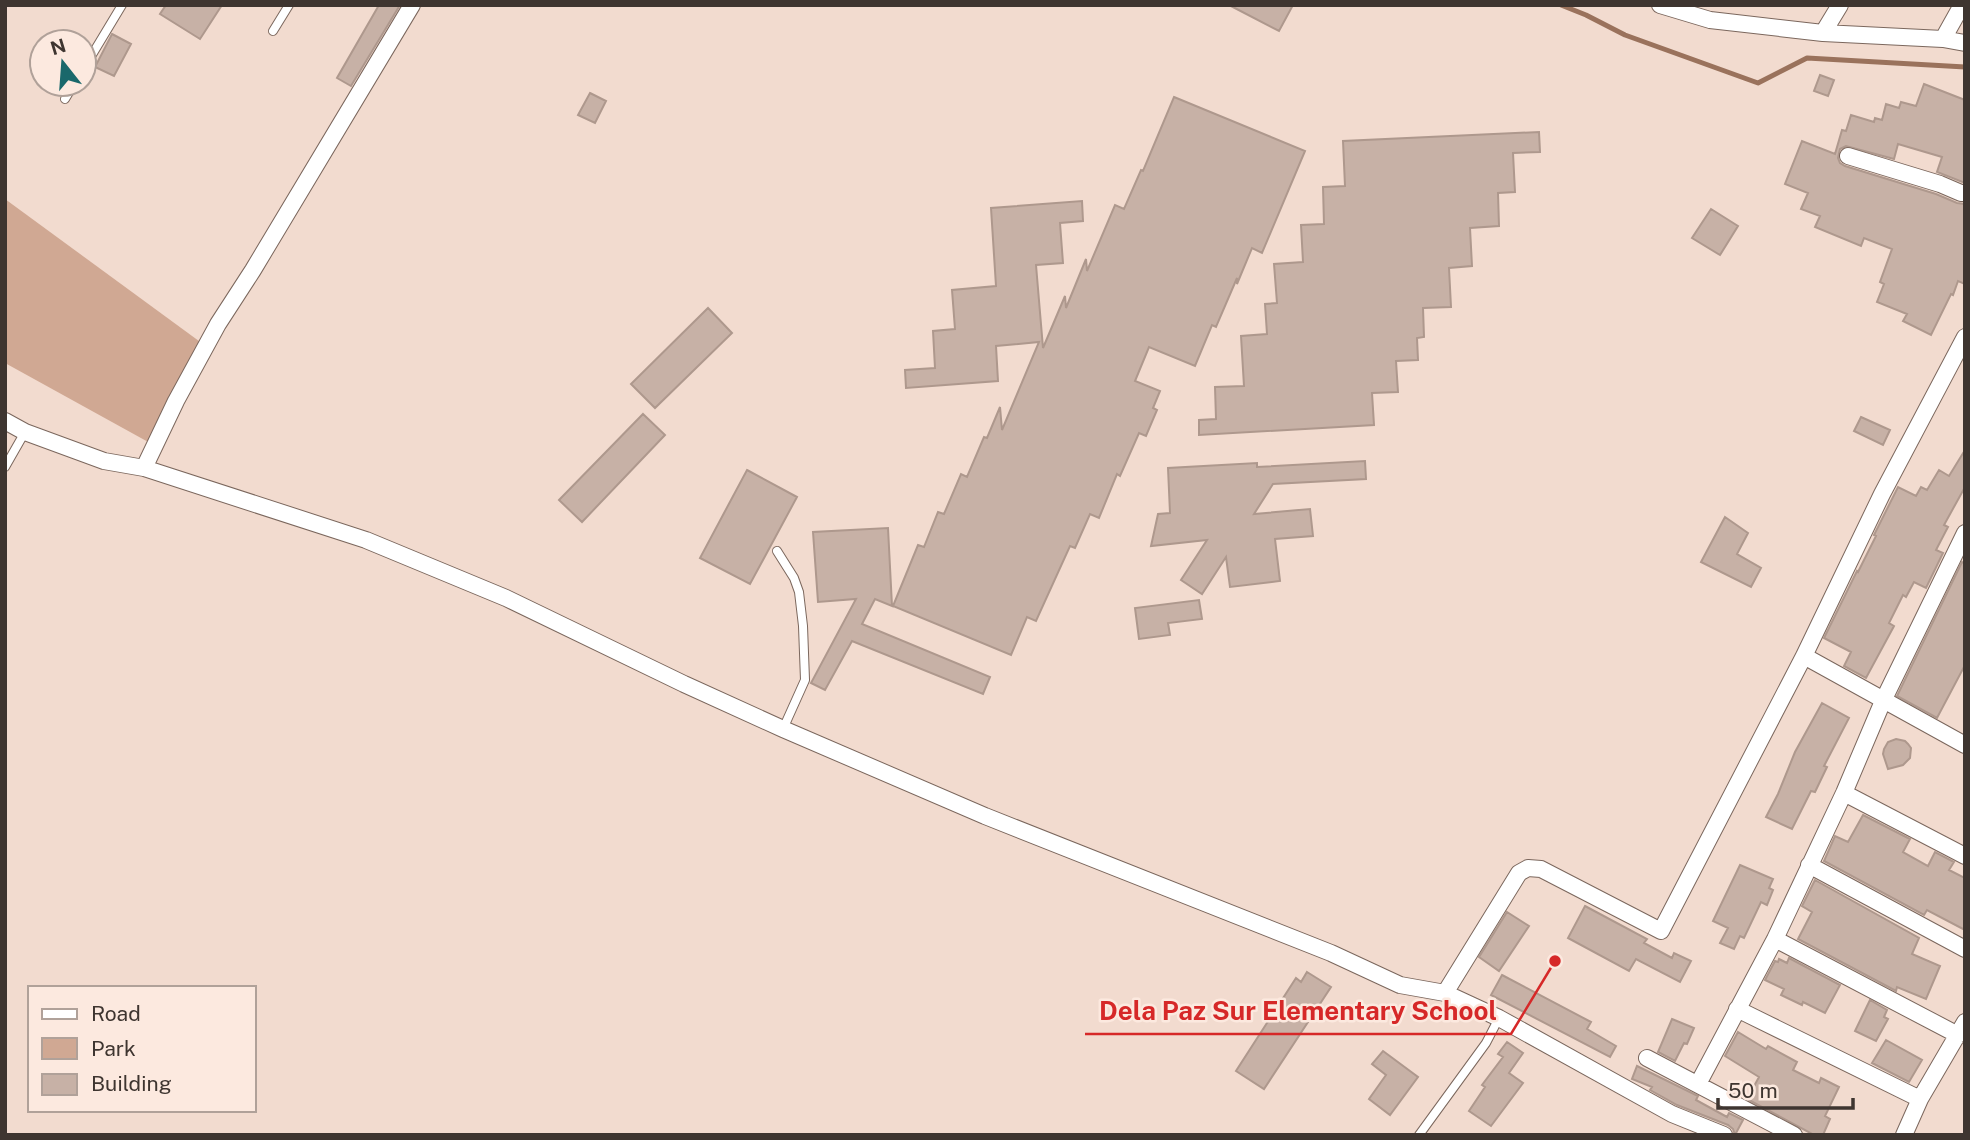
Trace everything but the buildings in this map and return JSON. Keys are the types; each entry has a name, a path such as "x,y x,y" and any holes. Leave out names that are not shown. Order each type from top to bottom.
{"street":[{"path":"144,468 176,401 218,324 412,5"},
{"path":"1660,5 1824,33 1943,39 1965,43"},
{"path":"1824,33 1840,5"},
{"path":"1943,39 1962,5"},
{"path":"1848,156 1961,193 1965,192"},
{"path":"1445,993 1519,873 1528,869 1541,869 1661,931 1804,656 1882,494 1965,337"},
{"path":"5,421 25,432 104,461 144,468 366,540 506,598 684,684 985,816 1331,953 1400,985 1445,993 1499,1017 1672,1114 1720,1133"},
{"path":"1698,1084 1810,865 1883,701 1965,533"},
{"path":"1804,656 1965,745"},
{"path":"1844,793 1965,856"},
{"path":"1810,865 1965,948"},
{"path":"1774,939 1961,1029 1920,1100 1904,1135"},
{"path":"1737,1009 1920,1100"},
{"path":"1647,1058 1794,1135"}],"lane":[{"path":"98,45 122,5"},
{"path":"274,30 289,5"},
{"path":"5,467 25,432"},
{"path":"777,551 794,578 799,592 805,680 783,729"},
{"path":"1419,1135 1486,1043 1499,1017"}],"green space":[{"path":"5,199 203,344 150,443 5,363"}],"waterway":[{"path":"1561,5 1625,35 1758,83 1807,58 1965,67"}],"place":[{"name":"Dela Paz Sur Elementary School","path":"1555,961"}]}
